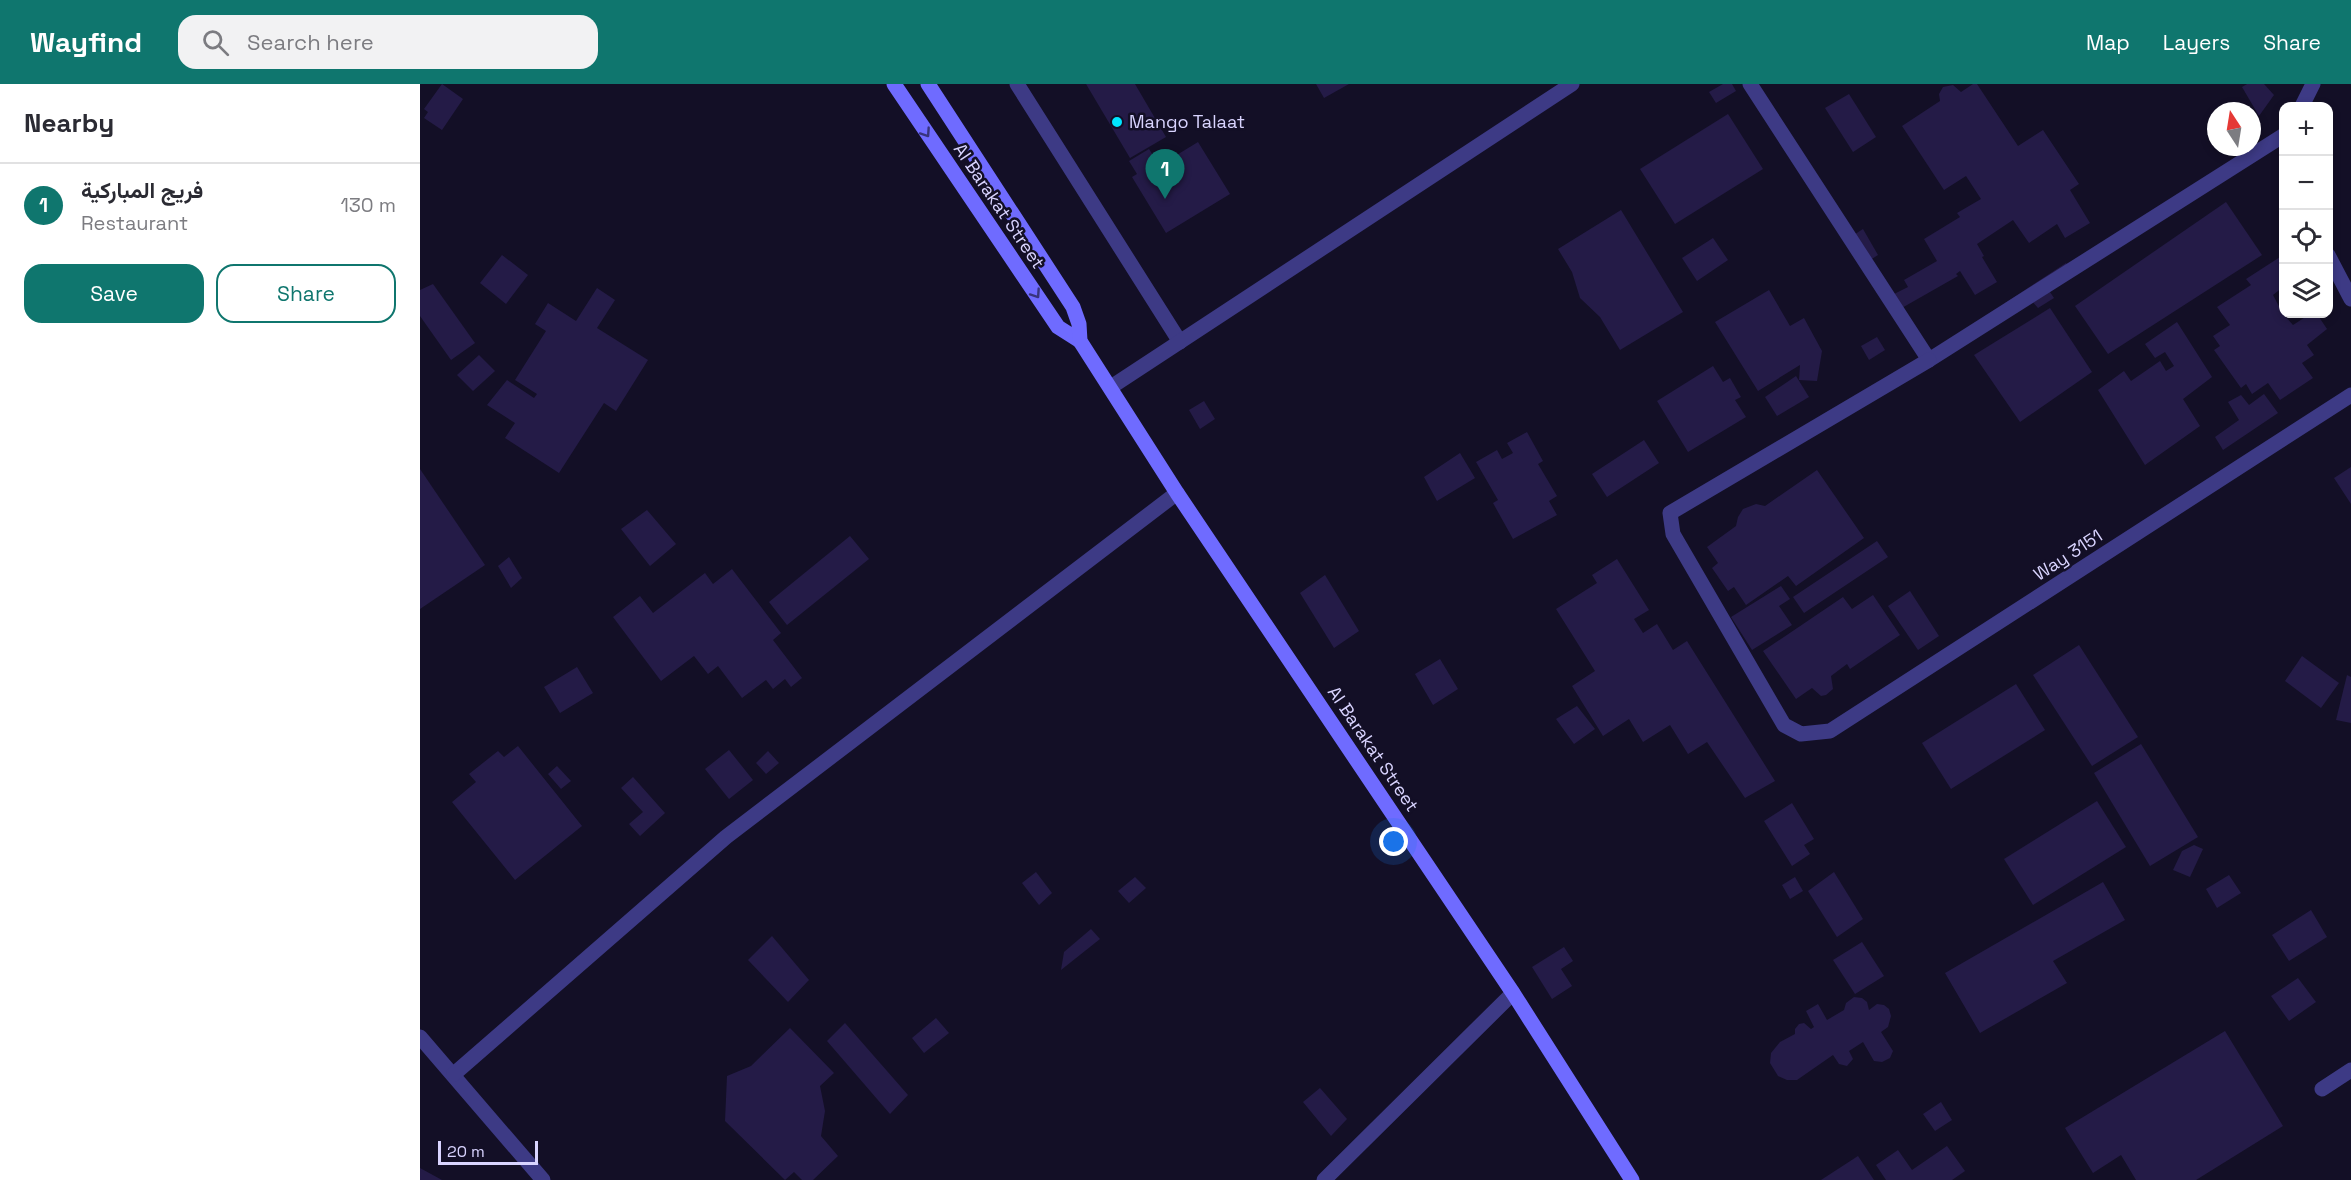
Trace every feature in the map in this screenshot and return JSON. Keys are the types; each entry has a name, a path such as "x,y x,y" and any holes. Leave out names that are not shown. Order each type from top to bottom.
{"street":[{"name":"Al Barakat Street","path":"894,84 1058,327 1064,333 1080,341 1111,387 1177,493 1513,993 1632,1180"},
{"name":"Al Barakat Street","path":"928,84 1073,307 1079,324 1080,341"},
{"path":"1017,84 1180,342"},
{"path":"1111,387 1572,84"},
{"path":"1750,84 1929,360 2279,138"},
{"path":"2304,102 2313,84"},
{"path":"2333,264 2351,299"},
{"name":"Way 3151","path":"1929,360 1670,513 1673,534 1784,725 1801,734 1830,731 2351,395"},
{"path":"454,1074 726,837 1177,493"},
{"path":"1324,1180 1513,993"},
{"path":"420,1037 543,1180"},
{"path":"2322,1089 2351,1070"}],"building":[{"path":"442,84 463,99 442,130 424,118 428,112 424,109"},
{"path":"1086,84 1135,84 1166,137 1130,158"},
{"path":"1316,84 1349,84 1324,98"},
{"path":"1723,84 1732,84 1736,91 1716,103 1709,92"},
{"path":"1977,84 2018,146 2043,130 2079,184 2070,190 2090,223 2065,238 2057,224 2029,243 2013,220 1977,244 1997,282 1975,295 1960,271 1956,274 1958,276 1893,313 1884,299 1908,287 1904,280 1937,261 1924,239 1960,217 1957,213 1981,199 1966,176 1944,190 1902,126 1940,101 1939,94 1943,87 1953,85 1961,92"},
{"path":"2247,84 2264,84 2274,95 2261,113 2261,102 2251,102 2242,87"},
{"path":"1849,94 1876,137 1853,152 1825,108"},
{"path":"1728,114 1763,169 1675,224 1640,169"},
{"path":"1198,142 1230,194 1166,233 1132,177 1137,174 1129,161 1149,149 1156,160 1164,155 1167,161"},
{"path":"2226,202 2262,255 2108,354 2075,306"},
{"path":"1621,210 1683,312 1620,350 1600,317 1580,298 1572,272 1558,249"},
{"path":"1863,229 1878,255 1864,264 1849,238"},
{"path":"1713,238 1728,260 1697,281 1682,258"},
{"path":"502,255 528,275 506,304 480,283"},
{"path":"2279,258 2279,290 2273,295 2279,306 2279,318 2287,318 2293,325 2304,318 2320,318 2327,329 2307,345 2314,355 2302,363 2313,378 2280,400 2268,383 2252,394 2246,384 2241,388 2214,350 2220,346 2213,336 2230,325 2217,307 2251,285 2246,279"},
{"path":"2066,263 2074,274 2048,289 2054,298 2038,308 2030,299 2005,303"},
{"path":"433,284 475,343 451,360 420,316 420,290"},
{"path":"597,288 615,300 597,328 648,360 616,411 604,403 559,473 505,438 515,423 487,405 507,380 534,398 537,394 515,380 546,331 535,324 548,303 576,321"},
{"path":"1769,290 1790,326 1804,318 1822,351 1817,381 1799,380 1800,365 1758,391 1715,322"},
{"path":"2050,308 2092,372 2020,422 1974,355"},
{"path":"2177,322 2212,377 2183,399 2200,426 2145,465 2098,390 2124,371 2131,381 2160,361 2166,371 2174,366 2165,352 2155,358 2145,344"},
{"path":"1877,337 1885,350 1869,360 1861,346"},
{"path":"479,355 495,371 473,391 457,375"},
{"path":"1713,366 1723,382 1730,378 1741,397 1735,400 1746,417 1688,452 1657,401"},
{"path":"1796,376 1809,397 1777,416 1765,397"},
{"path":"2264,394 2278,413 2223,450 2215,437 2239,420 2228,402 2241,395 2249,405"},
{"path":"1204,401 1215,419 1200,429 1189,410"},
{"path":"1527,432 1543,461 1538,464 1557,496 1549,501 1557,515 1513,539 1493,503 1498,500 1476,462 1497,450 1502,459 1513,453 1507,443"},
{"path":"1644,440 1659,463 1607,497 1592,474"},
{"path":"1460,453 1475,478 1437,501 1424,477"},
{"path":"2351,467 2351,504 2334,478"},
{"path":"420,469 485,565 420,609"},
{"path":"1817,470 1864,538 1796,586 1788,576 1746,605 1734,587 1728,591 1712,568 1718,563 1707,547 1736,526 1743,509 1756,504 1765,506"},
{"path":"647,510 676,544 650,566 621,529"},
{"path":"850,536 869,559 787,625 769,602"},
{"path":"1877,541 1888,557 1804,613 1793,597"},
{"path":"509,557 522,578 511,588 498,566"},
{"path":"1617,559 1649,610 1634,619 1643,633 1657,624 1673,650 1687,641 1775,781 1745,798 1707,742 1688,754 1670,725 1643,742 1629,719 1603,736 1572,686 1595,671 1556,609 1597,583 1592,575"},
{"path":"732,569 781,633 773,640 802,678 791,687 785,679 773,689 766,680 742,698 718,666 708,674 694,656 661,681 613,617 640,596 653,613 705,573 713,584"},
{"path":"1325,575 1359,631 1334,648 1300,593"},
{"path":"1781,586 1790,599 1779,606 1792,625 1752,650 1731,617"},
{"path":"1910,591 1939,636 1918,650 1888,606"},
{"path":"1873,595 1900,635 1850,669 1847,664 1831,676 1833,689 1826,695 1821,696 1812,688 1796,699 1763,651 1843,597 1852,609"},
{"path":"2079,645 2138,737 2092,766 2033,675"},
{"path":"2302,656 2339,683 2321,708 2285,681"},
{"path":"1440,659 1458,689 1433,705 1415,674"},
{"path":"577,667 593,693 560,713 544,687"},
{"path":"2347,675 2351,677 2351,723 2336,720"},
{"path":"2016,684 2045,730 1951,789 1922,743"},
{"path":"1577,706 1595,729 1574,744 1556,719"},
{"path":"2141,744 2198,837 2150,866 2094,773"},
{"path":"518,746 582,826 515,880 452,802 476,782 469,774 498,751 504,757"},
{"path":"729,750 753,780 729,799 705,769"},
{"path":"768,751 779,763 766,774 756,763"},
{"path":"557,766 571,781 561,789 548,774"},
{"path":"633,777 665,813 640,836 629,824 643,812 621,788"},
{"path":"2097,801 2126,847 2033,905 2004,859"},
{"path":"1792,803 1814,839 1804,845 1810,854 1792,866 1764,821"},
{"path":"2194,845 2203,849 2190,877 2173,870 2182,851"},
{"path":"1036,872 1052,893 1039,905 1022,883"},
{"path":"1834,872 1863,919 1837,937 1808,891"},
{"path":"2229,875 2241,893 2217,908 2206,889"},
{"path":"1135,877 1146,888 1129,903 1118,891"},
{"path":"1795,877 1803,891 1790,899 1782,885"},
{"path":"2103,882 2125,920 2053,961 2067,983 1980,1033 1945,973"},
{"path":"2311,910 2327,937 2289,961 2272,935"},
{"path":"1091,929 1100,939 1061,970 1064,952"},
{"path":"772,936 809,980 788,1002 748,960"},
{"path":"1862,942 1884,976 1855,994 1833,960"},
{"path":"1564,947 1573,961 1561,969 1572,986 1552,999 1532,967"},
{"path":"2298,978 2316,1002 2289,1021 2271,996"},
{"path":"1854,997 1862,998 1867,1002 1869,1010 1877,1004 1889,1009 1891,1016 1888,1027 1881,1032 1893,1051 1890,1058 1882,1062 1874,1061 1863,1042 1849,1051 1853,1059 1847,1066 1839,1064 1833,1055 1797,1080 1787,1080 1778,1076 1770,1063 1771,1053 1780,1042 1795,1034 1795,1029 1799,1024 1804,1023 1811,1029 1814,1027 1806,1011 1818,1004 1827,1020 1844,1010 1846,1003"},
{"path":"936,1018 949,1033 924,1053 912,1038"},
{"path":"845,1023 908,1095 890,1114 827,1041"},
{"path":"790,1028 834,1073 820,1086 825,1111 821,1136 838,1156 813,1180 802,1180 794,1172 785,1180 725,1121 727,1076 751,1066"},
{"path":"2225,1031 2283,1126 2196,1180 2136,1180 2121,1155 2093,1173 2065,1128"},
{"path":"1320,1088 1347,1119 1331,1136 1303,1102"},
{"path":"1941,1102 1952,1120 1935,1131 1923,1114"},
{"path":"1947,1146 1965,1171 1952,1180 1886,1180 1876,1165 1898,1150 1912,1170"},
{"path":"1858,1156 1874,1180 1821,1180"},
{"path":"420,1168 442,1180 420,1180"}],"place":[{"name":"Mango Talaat","path":"1117,122"},
{"name":"فريج المباركية","path":"1165,199"}]}
